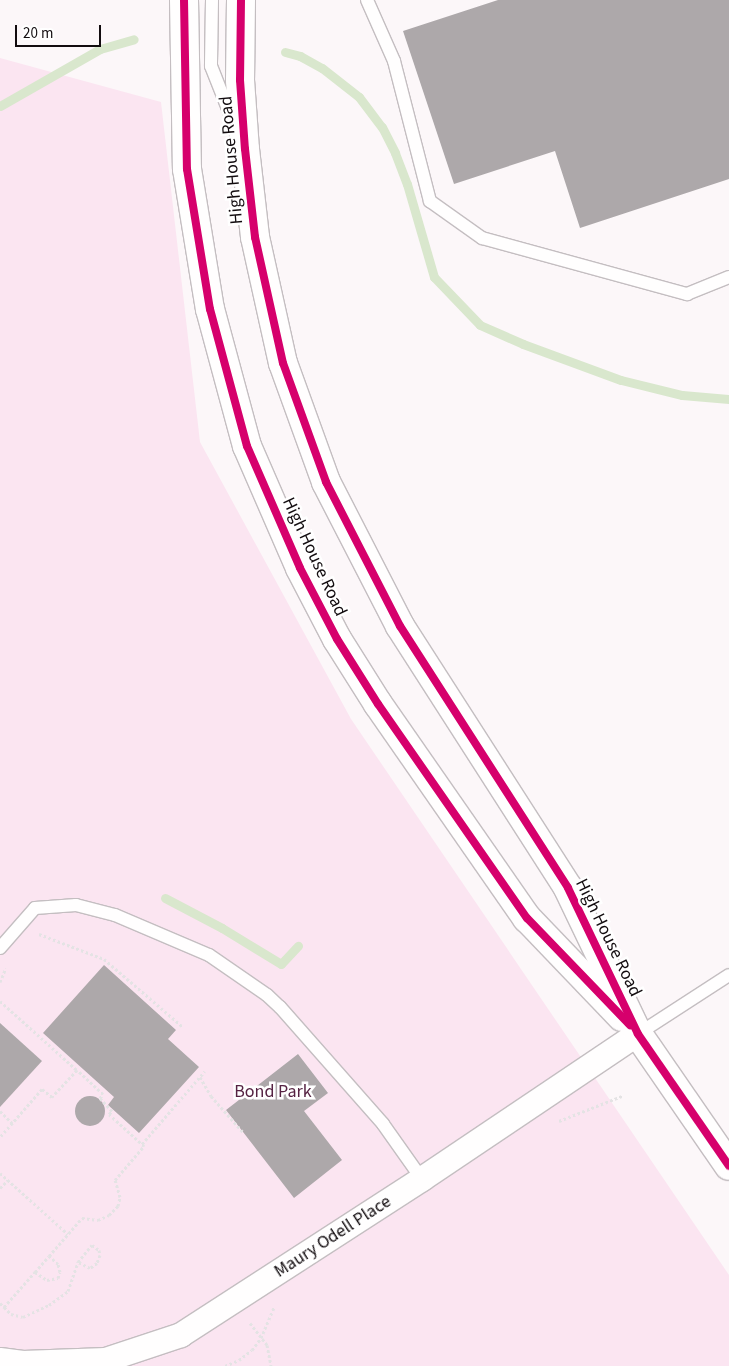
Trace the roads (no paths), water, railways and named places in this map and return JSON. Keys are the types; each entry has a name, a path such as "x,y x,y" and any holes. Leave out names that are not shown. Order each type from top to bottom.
{"main road":[{"name":"High House Road","path":"184,0 187,169 210,309 247,446 300,568 337,639 378,704 527,918 638,1034"},
{"name":"High House Road","path":"241,0 240,80 244,149 254,237 283,363 326,482 400,626 568,888 638,1034 729,1166"}],"street":[{"name":"Maury Odell Place","path":"0,1360 23,1363 106,1360 182,1335 422,1179 638,1034"}],"lane":[{"path":"212,0 211,66 244,149"},
{"path":"368,0 394,62 430,201 482,238 687,294 729,277"},
{"path":"0,948 35,908 76,905 114,915 208,955 267,995 383,1124 422,1179"},
{"path":"638,1034 729,974"}],"waterway":[{"path":"0,106 100,49 134,39"},
{"path":"285,52 300,56 322,68 359,97 382,127 407,184 434,277 480,325 523,344 621,380 682,395 729,399"},
{"path":"165,898 222,928 281,964 298,946"}],"park label":[{"name":"Bond Park","path":"273,1092"}]}
